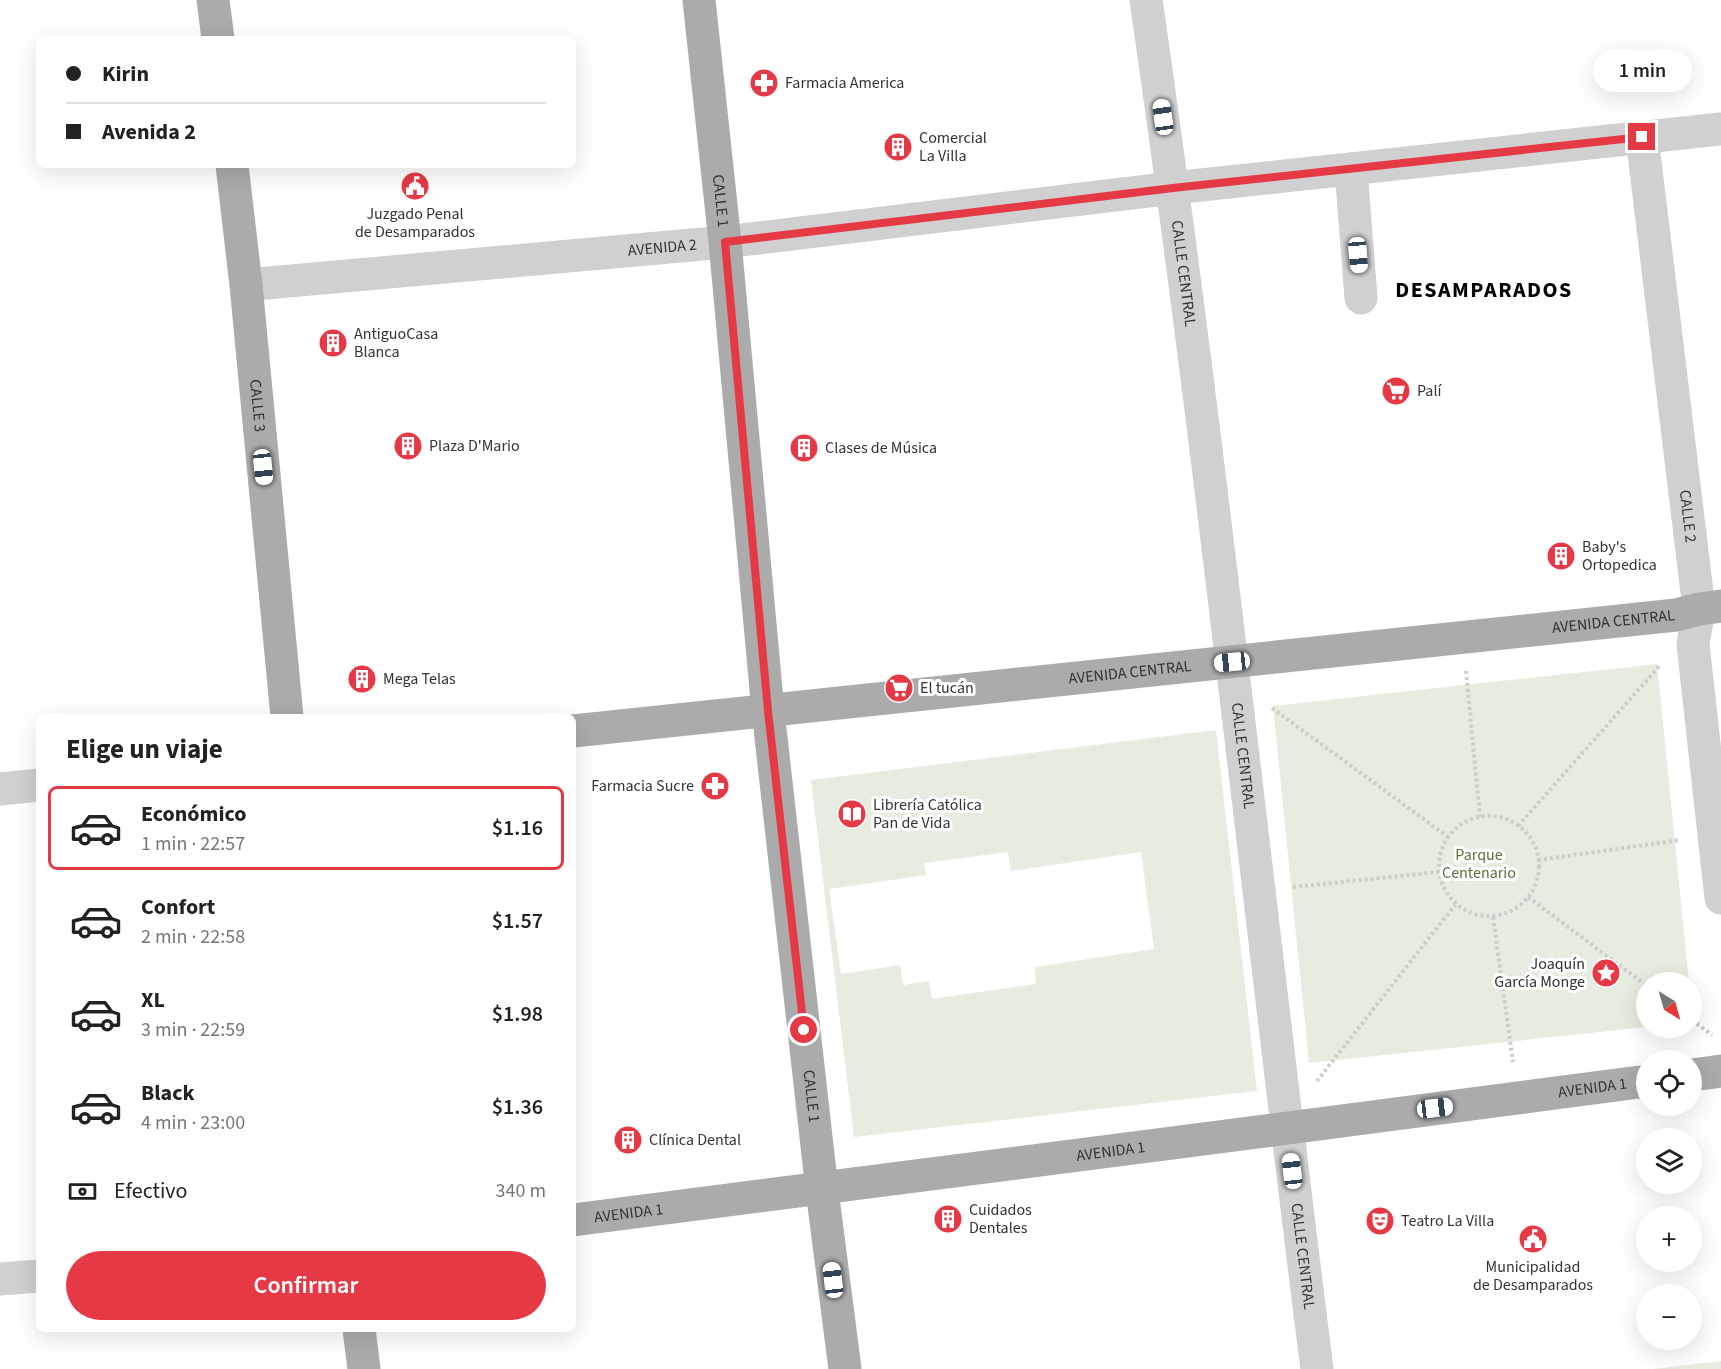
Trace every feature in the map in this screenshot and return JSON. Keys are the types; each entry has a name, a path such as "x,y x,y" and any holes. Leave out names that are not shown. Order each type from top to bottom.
{"main road":[{"path":"213,0 218,36"},
{"name":"CALLE 1","path":"699,0 725,242 768,711 822,1190 845,1369"},
{"name":"CALLE 3","path":"232,168 246,285 287,714"},
{"name":"AVENIDA CENTRAL","path":"576,731 1676,615 1710,607"},
{"path":"1702,1074 1721,1071"},
{"name":"AVENIDA 1","path":"576,1220 822,1190 1636,1082"},
{"path":"359,1332 364,1369"}],"street":[{"name":"CALLE CENTRAL","path":"1146,0 1173,188 1317,1369"},
{"name":"AVENIDA 2","path":"246,285 725,242 1173,188 1721,129"},
{"name":"CALLE 2","path":"1642,137 1710,607 1693,644 1715,795 1721,898"},
{"path":"1351,169 1361,298"},
{"path":"0,789 36,785"},
{"path":"0,1279 36,1276"}],"path":[{"path":"1518,826 1663,662"},
{"path":"1466,670 1480,817"},
{"path":"1266,704 1448,837"},
{"path":"1480,817 1507,819 1518,826 1528,835 1535,847 1538,860 1535,885 1528,897 1506,914 1493,917 1467,912 1455,904 1447,895 1438,872 1442,848 1448,837 1468,821 1480,817"},
{"path":"1538,860 1685,840"},
{"path":"1283,888 1438,872"},
{"path":"1528,897 1636,978"},
{"path":"1311,1088 1455,904"},
{"path":"1493,917 1513,1062"},
{"path":"1702,1028 1712,1035"}],"green space":[{"name":"Parque Centenario","path":"1657,664 1688,972 1636,972 1636,1028 1309,1063 1273,706"},
{"path":"1216,730 1257,1091 854,1137 811,780","holes":["1008,852 1011,871 1141,852 1154,949 1035,967 1036,984 932,999 929,981 903,985 900,965 841,974 829,889 926,875 924,863"]},
{"path":"1721,1361 1721,1369 1653,1369"}],"place":[{"name":"Farmacia America","path":"764,83"},
{"name":"Comercial La Villa","path":"898,147"},
{"name":"Juzgado Penal de Desamparados","path":"415,186"},
{"name":"AntiguoCasa Blanca","path":"333,343"},
{"name":"Palí","path":"1396,391"},
{"name":"Plaza D'Mario","path":"408,446"},
{"name":"Clases de Música","path":"804,448"},
{"name":"Baby's Ortopedica","path":"1561,556"},
{"name":"Mega Telas","path":"362,679"},
{"name":"El tucán","path":"899,688"},
{"name":"Farmacia Sucre","path":"715,786"},
{"name":"Librería Católica Pan de Vida","path":"852,814"},
{"name":"Joaquín García Monge","path":"1606,973"},
{"name":"Clínica Dental","path":"628,1140"},
{"name":"Cuidados Dentales","path":"948,1219"},
{"name":"Teatro La Villa","path":"1380,1221"},
{"name":"Municipalidad de Desamparados","path":"1533,1239"}],"district":[{"name":"DESAMPARADOS","path":"1484,290"}],"route":[{"path":"804,1030 768,711 725,242 1173,188 1642,137"}]}
